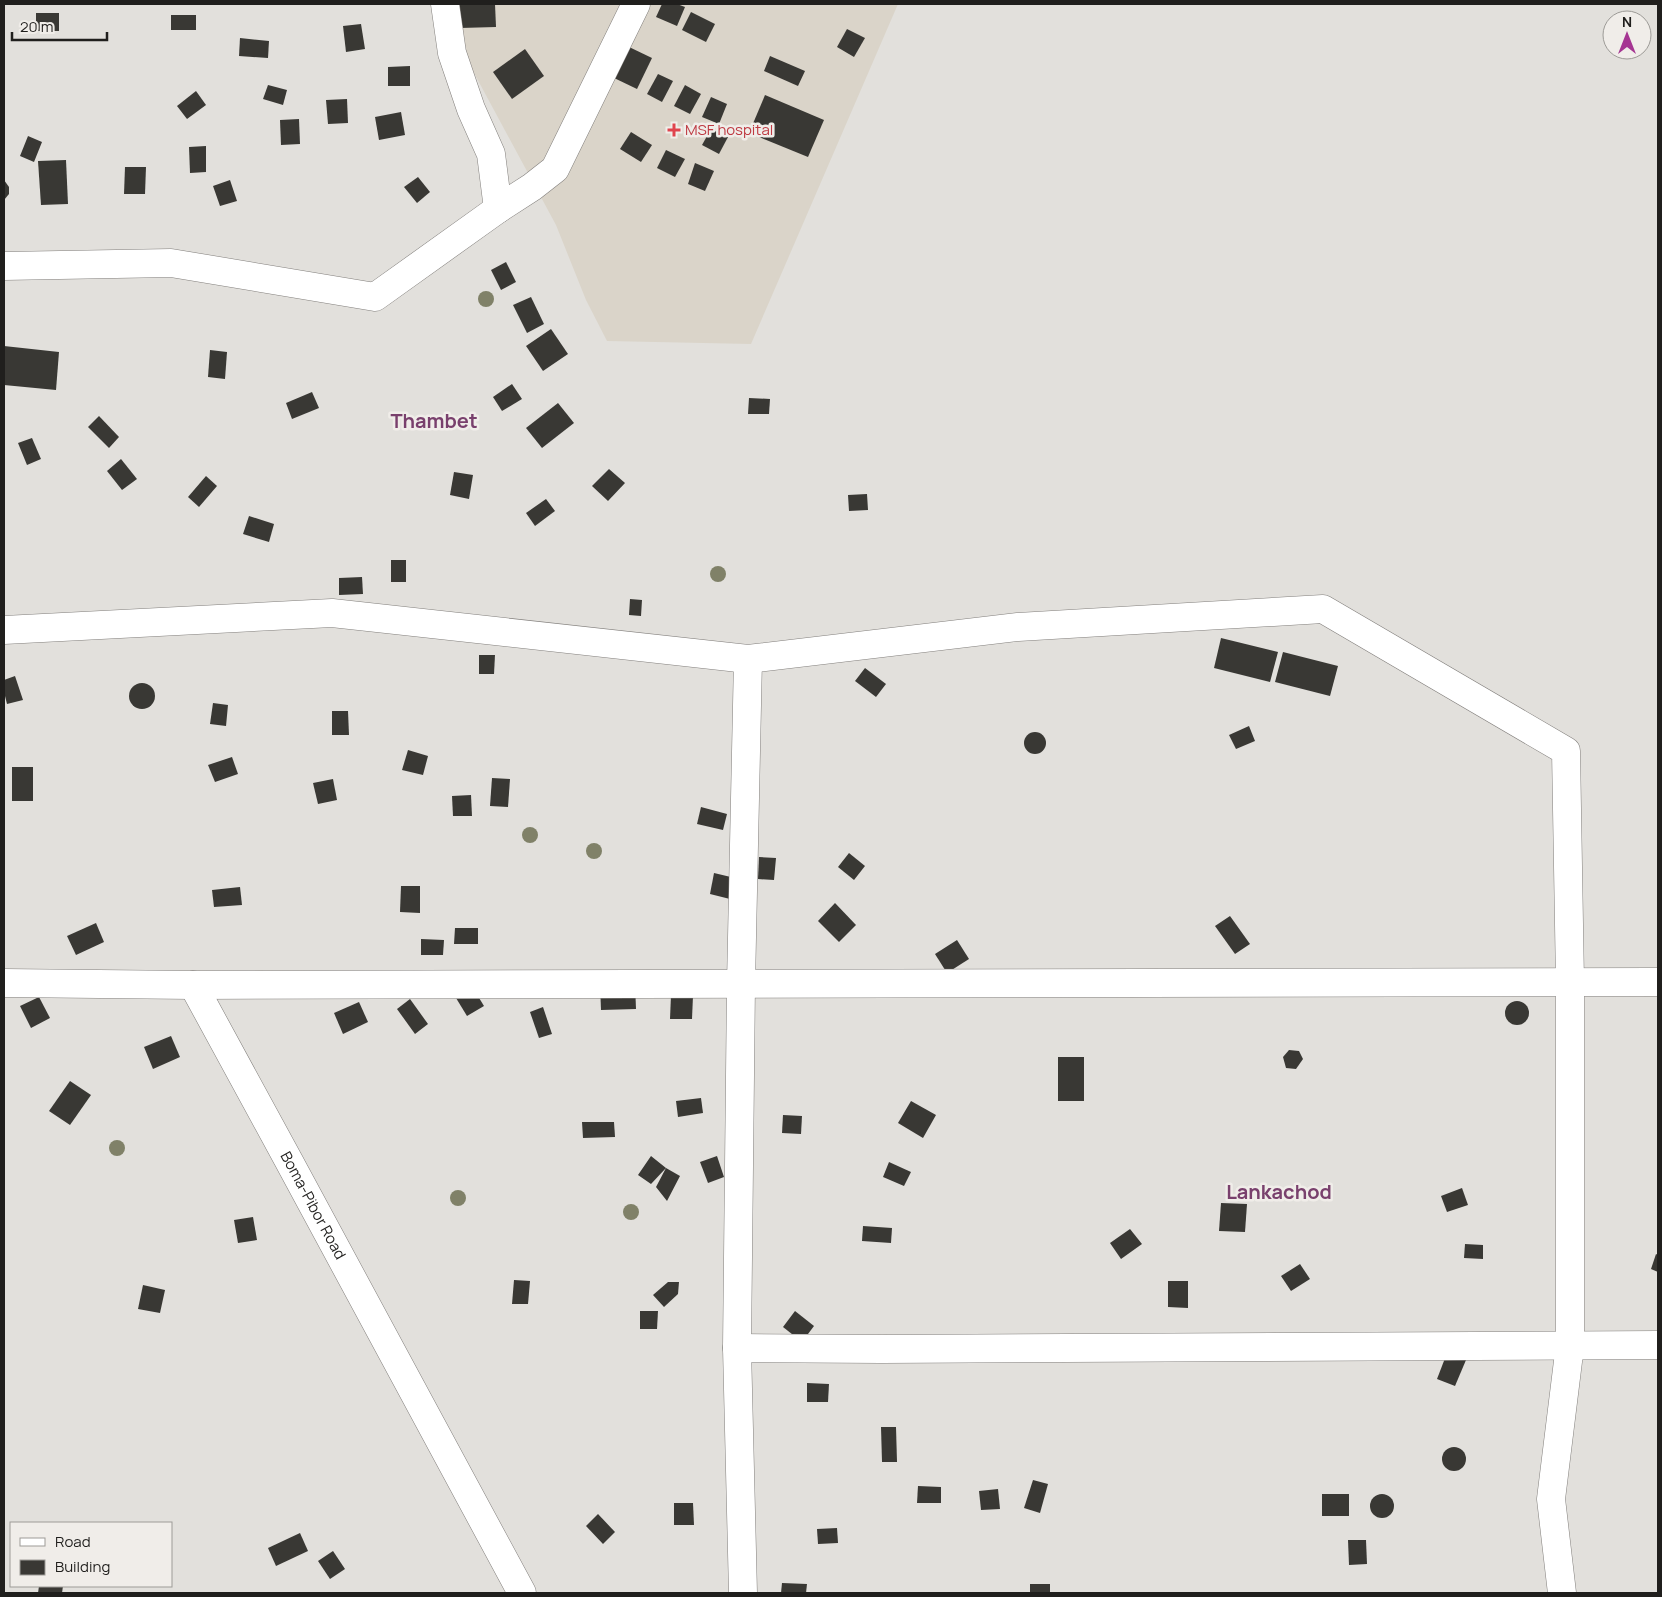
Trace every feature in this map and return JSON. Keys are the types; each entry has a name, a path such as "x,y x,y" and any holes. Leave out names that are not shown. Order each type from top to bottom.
{"street":[{"path":"445,4 452,53 471,109 491,154 498,210"},
{"path":"4,266 170,263 375,296 532,187 556,168 636,4"},
{"path":"4,630 332,613 748,659 1018,627 1323,609 1566,751 1570,982 1570,1345 1551,1500 1562,1593"},
{"path":"743,1593 737,1348 741,984 748,659"},
{"path":"4,983 193,985 1658,982"},
{"name":"Boma-Pibor Road","path":"193,985 522,1593"},
{"path":"737,1348 892,1349 1658,1345"}],"shaded area":[{"name":"MSF hospital","path":"450,4 898,4 751,344 607,341 586,300 556,225 453,34"}],"building":[{"path":"459,4 495,4 496,27 460,28"},
{"path":"662,4 677,4 685,7 677,26 656,17"},
{"path":"691,12 715,24 706,42 682,30"},
{"path":"36,13 59,13 59,31 36,31"},
{"path":"171,15 196,15 196,30 171,30"},
{"path":"361,24 365,49 346,52 343,26"},
{"path":"847,29 865,38 854,57 837,47"},
{"path":"240,38 269,41 268,58 239,56"},
{"path":"627,46 652,58 637,89 612,77"},
{"path":"525,49 544,76 512,99 493,72"},
{"path":"770,56 805,71 798,86 764,71"},
{"path":"410,66 410,86 388,86 388,67"},
{"path":"658,74 673,81 662,102 647,94"},
{"path":"268,85 287,90 283,105 263,99"},
{"path":"685,85 701,94 690,114 674,106"},
{"path":"196,91 206,105 187,119 177,106"},
{"path":"765,95 824,120 808,157 749,133"},
{"path":"711,97 727,104 719,124 702,117"},
{"path":"347,99 348,123 328,124 326,100"},
{"path":"401,112 405,135 379,140 375,117"},
{"path":"299,119 300,144 281,145 280,120"},
{"path":"711,129 728,137 719,154 702,145"},
{"path":"631,132 652,145 641,162 620,149"},
{"path":"28,136 42,142 34,162 20,156"},
{"path":"206,146 206,172 190,173 189,147"},
{"path":"666,150 685,159 675,177 657,168"},
{"path":"66,160 68,204 41,205 38,161"},
{"path":"695,163 714,171 705,191 688,184"},
{"path":"125,167 146,167 145,194 124,194"},
{"path":"418,177 430,192 417,203 404,187"},
{"path":"4,180 9,187 9,194 4,200"},
{"path":"230,180 237,201 220,206 213,186"},
{"path":"506,262 516,282 501,290 491,270"},
{"path":"531,297 544,324 527,333 513,305"},
{"path":"551,329 568,354 543,371 526,346"},
{"path":"4,346 59,352 56,390 4,385"},
{"path":"210,350 227,352 225,379 208,377"},
{"path":"512,384 522,399 502,411 493,397"},
{"path":"312,392 319,408 292,419 286,403"},
{"path":"749,398 770,399 769,414 748,414"},
{"path":"558,403 574,423 542,448 526,428"},
{"path":"99,416 119,437 109,448 88,427"},
{"path":"32,438 41,459 27,465 18,443"},
{"path":"121,459 137,479 122,490 107,471"},
{"path":"609,469 625,483 608,501 592,486"},
{"path":"454,472 473,475 469,499 450,495"},
{"path":"206,476 217,486 199,507 188,497"},
{"path":"867,494 868,510 849,511 848,495"},
{"path":"546,499 555,511 535,526 526,513"},
{"path":"249,516 274,524 269,542 243,534"},
{"path":"391,560 406,560 406,582 391,582"},
{"path":"362,577 363,594 339,595 339,578"},
{"path":"630,599 642,600 641,616 629,615"},
{"path":"1221,638 1278,652 1270,682 1214,668"},
{"path":"1283,652 1338,666 1330,696 1275,682"},
{"path":"479,655 495,655 494,674 479,674"},
{"path":"865,668 886,684 876,697 855,681"},
{"path":"15,676 23,700 7,704 4,680"},
{"path":"142,683 151,687 155,696 151,705 142,709 133,705 129,696 133,687"},
{"path":"213,703 228,705 226,726 210,724"},
{"path":"332,711 348,711 349,735 332,735"},
{"path":"1249,726 1255,741 1236,749 1229,735"},
{"path":"1031,732 1039,732 1046,739 1046,747 1039,754 1031,754 1024,747 1024,739"},
{"path":"408,750 428,756 423,775 402,770"},
{"path":"232,757 238,774 215,782 208,765"},
{"path":"12,767 33,767 33,801 12,801"},
{"path":"492,778 510,779 508,807 490,806"},
{"path":"333,779 337,800 318,804 313,783"},
{"path":"471,795 472,816 453,816 452,796"},
{"path":"701,807 727,814 723,830 697,824"},
{"path":"849,853 865,866 854,880 838,867"},
{"path":"759,857 776,858 774,880 758,879"},
{"path":"714,873 735,878 730,899 710,894"},
{"path":"401,886 420,886 420,913 400,912"},
{"path":"240,887 242,905 214,907 212,890"},
{"path":"835,903 856,925 839,942 818,921"},
{"path":"1230,916 1250,944 1235,954 1215,926"},
{"path":"96,923 104,942 76,955 67,936"},
{"path":"455,928 478,928 478,944 454,944"},
{"path":"421,939 444,940 443,955 421,955"},
{"path":"957,940 969,959 947,973 935,954"},
{"path":"635,984 636,1009 601,1010 600,985"},
{"path":"473,988 484,1006 467,1016 456,998"},
{"path":"671,995 693,996 692,1019 670,1019"},
{"path":"39,997 50,1018 31,1028 20,1006"},
{"path":"410,999 428,1024 415,1034 397,1009"},
{"path":"1517,1001 1525,1005 1529,1013 1525,1021 1517,1025 1509,1021 1505,1013 1509,1005"},
{"path":"359,1002 368,1022 343,1034 334,1013"},
{"path":"543,1007 552,1034 539,1038 530,1012"},
{"path":"171,1036 180,1057 153,1069 144,1047"},
{"path":"1289,1050 1299,1051 1303,1059 1296,1069 1286,1068 1283,1057"},
{"path":"1058,1057 1084,1057 1084,1101 1058,1101"},
{"path":"70,1081 91,1095 70,1125 49,1111"},
{"path":"701,1098 703,1113 678,1117 676,1101"},
{"path":"911,1101 936,1115 923,1138 898,1123"},
{"path":"783,1115 802,1116 801,1134 782,1133"},
{"path":"582,1122 614,1122 615,1137 583,1138"},
{"path":"651,1156 666,1168 651,1184 638,1175"},
{"path":"717,1156 724,1177 708,1183 700,1162"},
{"path":"889,1162 911,1172 904,1186 883,1177"},
{"path":"666,1168 680,1176 667,1201 656,1187"},
{"path":"1462,1188 1468,1205 1447,1212 1441,1196"},
{"path":"1221,1203 1247,1204 1245,1232 1219,1231"},
{"path":"253,1217 257,1240 238,1243 234,1220"},
{"path":"863,1226 892,1228 891,1243 862,1241"},
{"path":"1130,1229 1142,1244 1121,1259 1110,1243"},
{"path":"1465,1244 1483,1245 1483,1259 1464,1258"},
{"path":"1656,1254 1658,1255 1658,1272 1651,1269"},
{"path":"1300,1264 1310,1279 1291,1291 1281,1276"},
{"path":"514,1280 530,1281 528,1304 512,1304"},
{"path":"1168,1281 1188,1281 1188,1308 1168,1307"},
{"path":"668,1282 679,1282 678,1294 664,1307 653,1295"},
{"path":"143,1285 165,1290 160,1313 138,1309"},
{"path":"640,1311 658,1311 657,1329 640,1329"},
{"path":"795,1311 814,1326 802,1342 783,1327"},
{"path":"1447,1353 1466,1360 1455,1386 1437,1379"},
{"path":"807,1383 829,1384 828,1402 807,1402"},
{"path":"881,1427 896,1427 897,1462 882,1462"},
{"path":"1454,1447 1462,1451 1466,1459 1462,1467 1454,1471 1446,1467 1442,1459 1446,1451"},
{"path":"1033,1480 1048,1484 1040,1513 1024,1508"},
{"path":"918,1486 941,1487 941,1503 917,1503"},
{"path":"998,1489 1000,1509 981,1510 979,1491"},
{"path":"1322,1494 1349,1494 1349,1516 1322,1516"},
{"path":"1382,1494 1390,1498 1394,1506 1390,1514 1382,1518 1374,1514 1370,1506 1374,1498"},
{"path":"674,1503 693,1503 694,1525 674,1525"},
{"path":"598,1514 615,1532 603,1544 586,1526"},
{"path":"837,1528 838,1543 818,1544 817,1529"},
{"path":"300,1533 308,1551 276,1566 268,1548"},
{"path":"1348,1540 1366,1540 1367,1564 1349,1565"},
{"path":"333,1551 345,1569 330,1579 318,1561"},
{"path":"782,1583 807,1584 806,1593 781,1593"},
{"path":"1030,1584 1050,1584 1050,1593 1030,1593"},
{"path":"39,1587 63,1587 62,1593 38,1593"}],"place":[{"name":"MSF hospital","path":"674,130"}],"district":[{"name":"Thambet","path":"434,421"},
{"name":"Lankachod","path":"1279,1192"}]}
